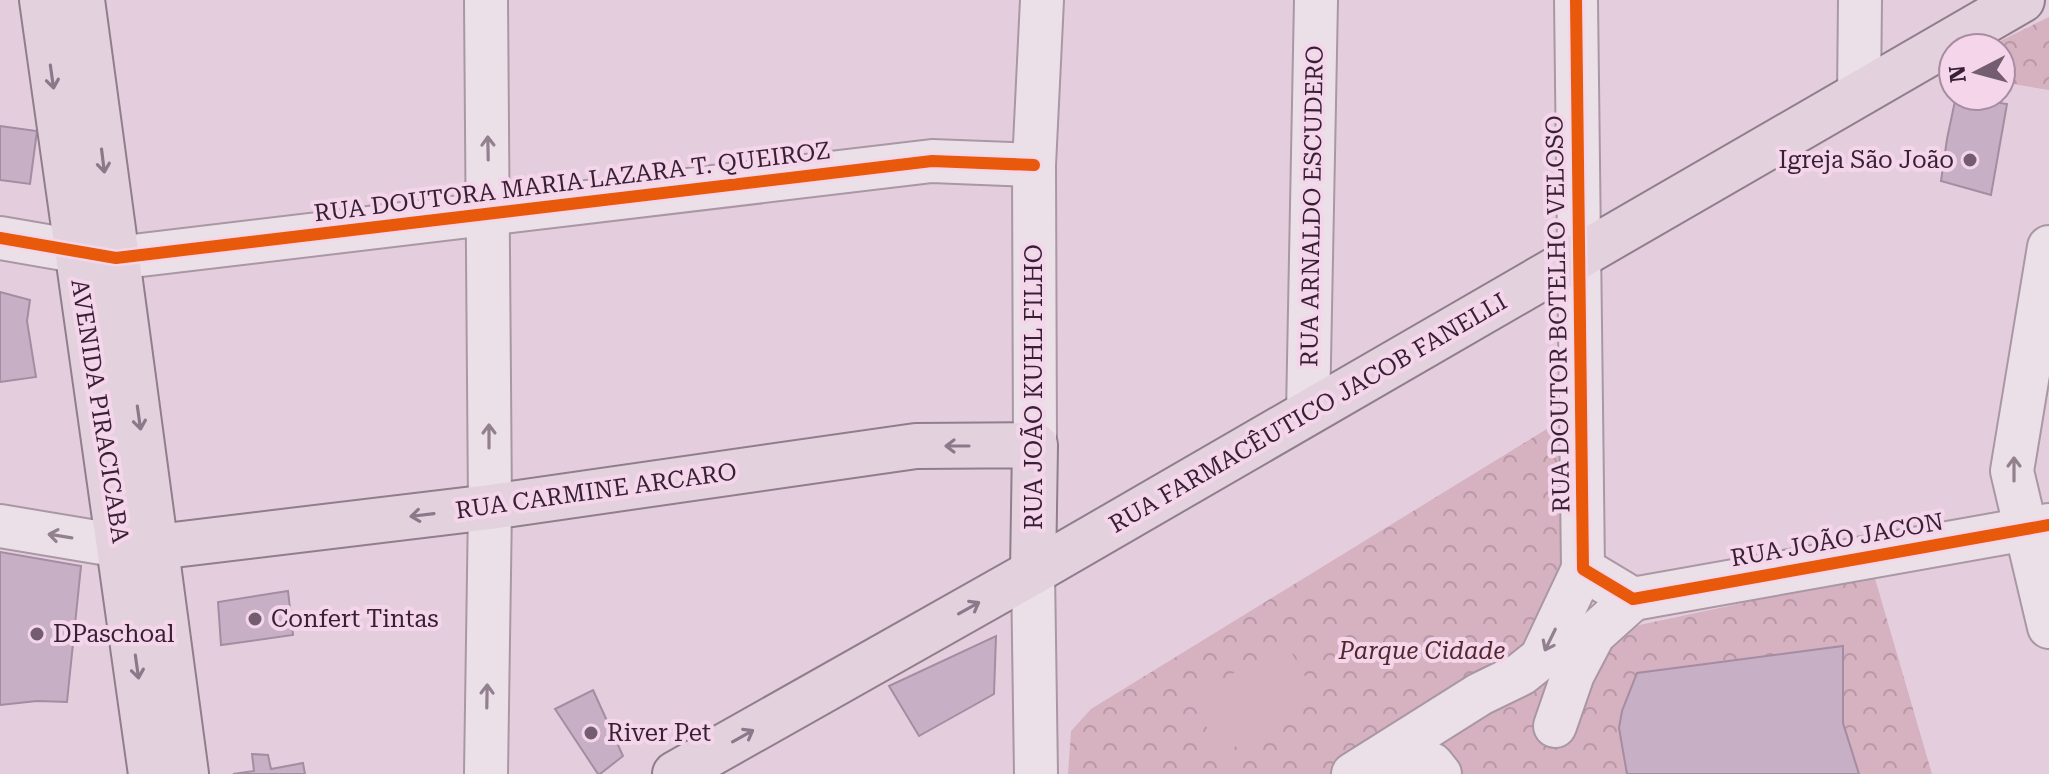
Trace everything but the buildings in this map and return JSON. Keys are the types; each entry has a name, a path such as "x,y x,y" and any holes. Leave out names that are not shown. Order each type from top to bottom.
{"main road":[{"name":"AVENIDA PIRACICABA","path":"42,0 96,254 139,546 186,774"},
{"name":"AVENIDA PIRACICABA","path":"82,0 96,254"},
{"name":"RUA FARMACÊUTICO JACOB FANELLI","path":"675,774 1033,572 2022,0"},
{"name":"RUA CARMINE ARCARO","path":"139,546 490,507 916,446 1035,445"},
{"name":"RUA JOÃO KUHL FILHO","path":"1033,572 1035,445"},
{"name":"AVENIDA PIRACICABA","path":"139,546 151,774"}],"street":[{"path":"486,0 490,507 486,774"},
{"name":"RUA JOÃO KUHL FILHO","path":"1035,445 1034,165 1042,0"},
{"name":"RUA ARNALDO ESCUDERO","path":"1308,413 1316,0"},
{"name":"RUA DOUTOR BOTELHO VELOSO","path":"1576,0 1583,569"},
{"path":"1859,94 1860,0"},
{"name":"RUA DOUTORA MARIA LAZARA T. QUEIROZ","path":"0,238 96,254 489,214 932,161 1034,165"},
{"path":"2049,247 2012,471 2037,527 2049,627"},
{"path":"0,526 139,546"},
{"name":"RUA JOÃO JACON","path":"1633,599 2037,527"},
{"path":"1353,774 1411,736 1480,702 1541,658 1583,569 1633,599 1594,634 1573,674 1555,726"},
{"name":"RUA JOÃO KUHL FILHO","path":"1033,572 1036,774"},
{"path":"1394,774 1419,759 1432,764 1440,774"}],"green space":[{"path":"2049,17 2049,90 2017,85 2017,33"},
{"name":"Parque Cidade","path":"1550,427 1565,435 1562,575 1544,625 1616,630 1874,575 1932,774 1068,774 1071,731 1091,709"},
{"path":"1286,643 1318,699 1222,754 1190,698"}],"cycle path":[{"path":"1576,0 1583,569 1633,599 2049,525"},
{"path":"0,238 116,258 932,161 1034,165"}],"place":[{"name":"Igreja São João","path":"1970,160"},
{"name":"Confert Tintas","path":"255,619"},
{"name":"DPaschoal","path":"37,634"},
{"name":"River Pet","path":"591,733"}]}
